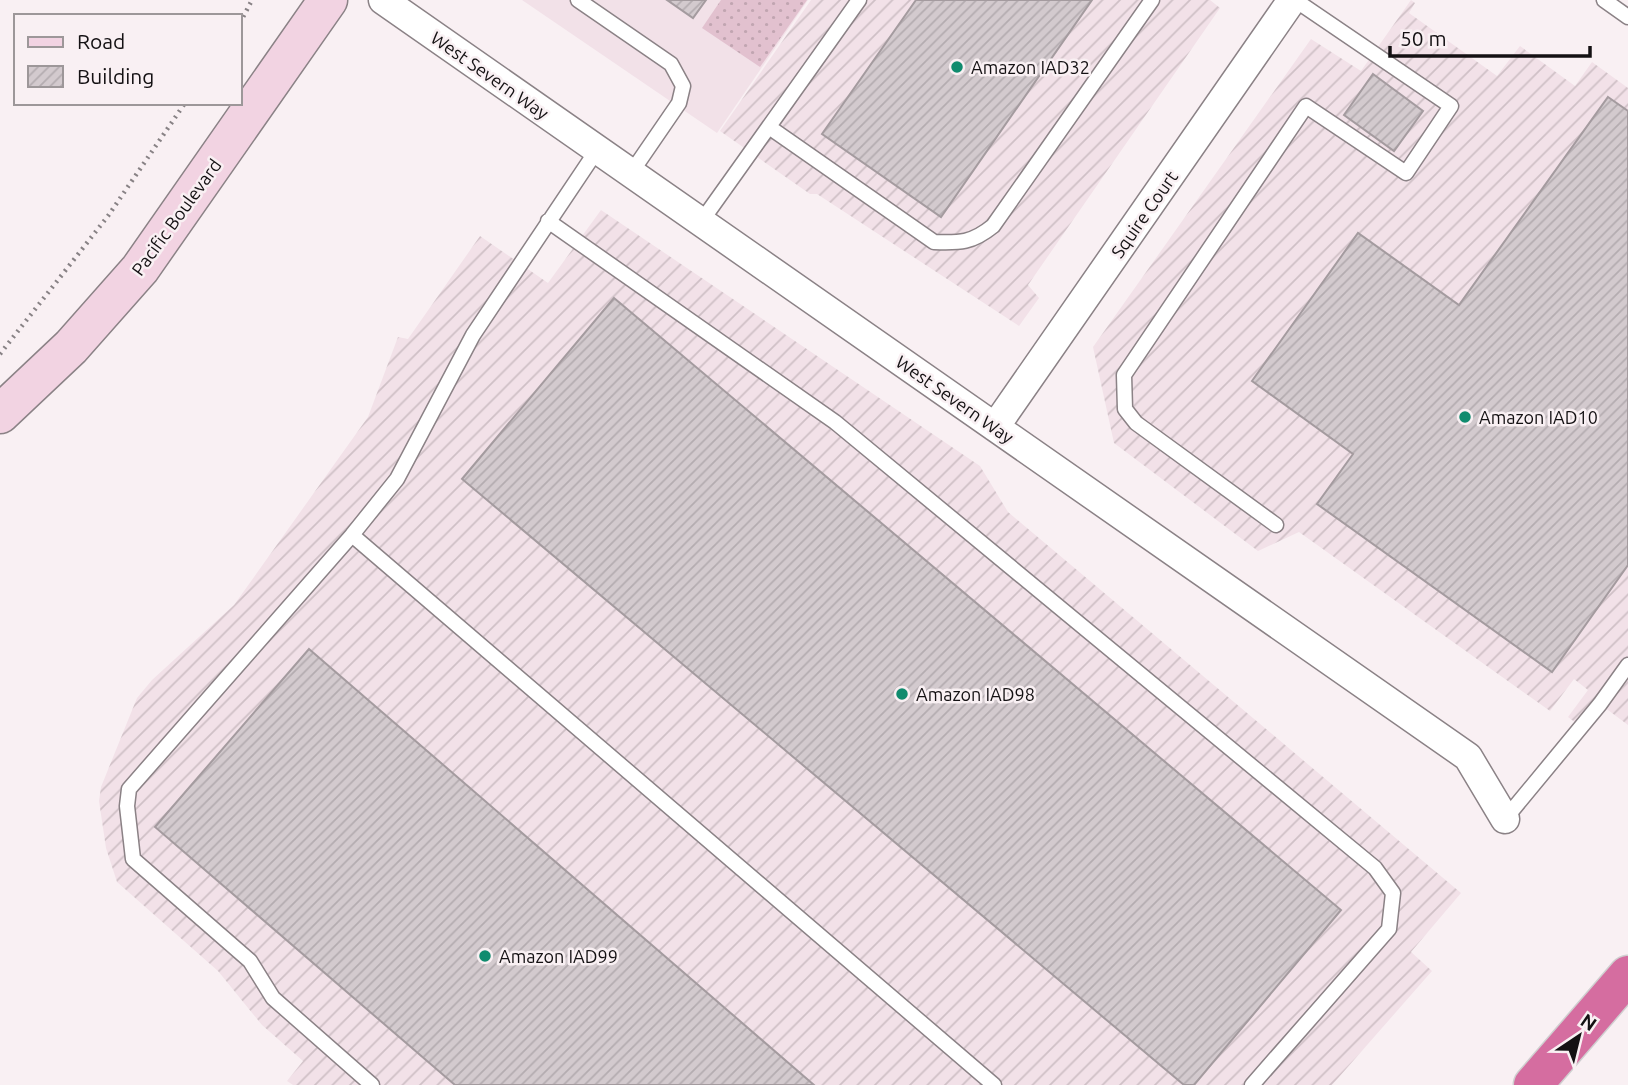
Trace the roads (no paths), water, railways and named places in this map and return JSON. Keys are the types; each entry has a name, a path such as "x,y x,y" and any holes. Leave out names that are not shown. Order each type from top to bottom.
{"highway":[{"path":"1532,1085 1628,975"}],"main road":[{"name":"Pacific Boulevard","path":"0,414 71,348 140,270 328,0"}],"street":[{"name":"West Severn Way","path":"383,0 1468,757 1505,819"},
{"name":"Squire Court","path":"995,428 1294,0"}],"lane":[{"path":"578,0 671,64 683,86 679,103 631,173"},
{"path":"701,222 859,0"},
{"path":"769,127 934,242 963,243 982,235 993,226 1152,0"},
{"path":"1276,525 1136,423 1125,408 1124,375 1306,106 1406,173 1451,106 1294,0"},
{"path":"372,1085 273,998 250,961 134,859 127,806 129,789 352,535 397,479 473,335 597,150"},
{"path":"548,221 835,422 1375,868 1393,893 1389,929 1252,1085"},
{"path":"352,535 994,1085"},
{"path":"1505,819 1600,704 1628,665"}],"place":[{"name":"Amazon IAD32","path":"957,67"},
{"name":"Amazon IAD10","path":"1465,417"},
{"name":"Amazon IAD98","path":"902,694"},
{"name":"Amazon IAD99","path":"485,956"}]}
